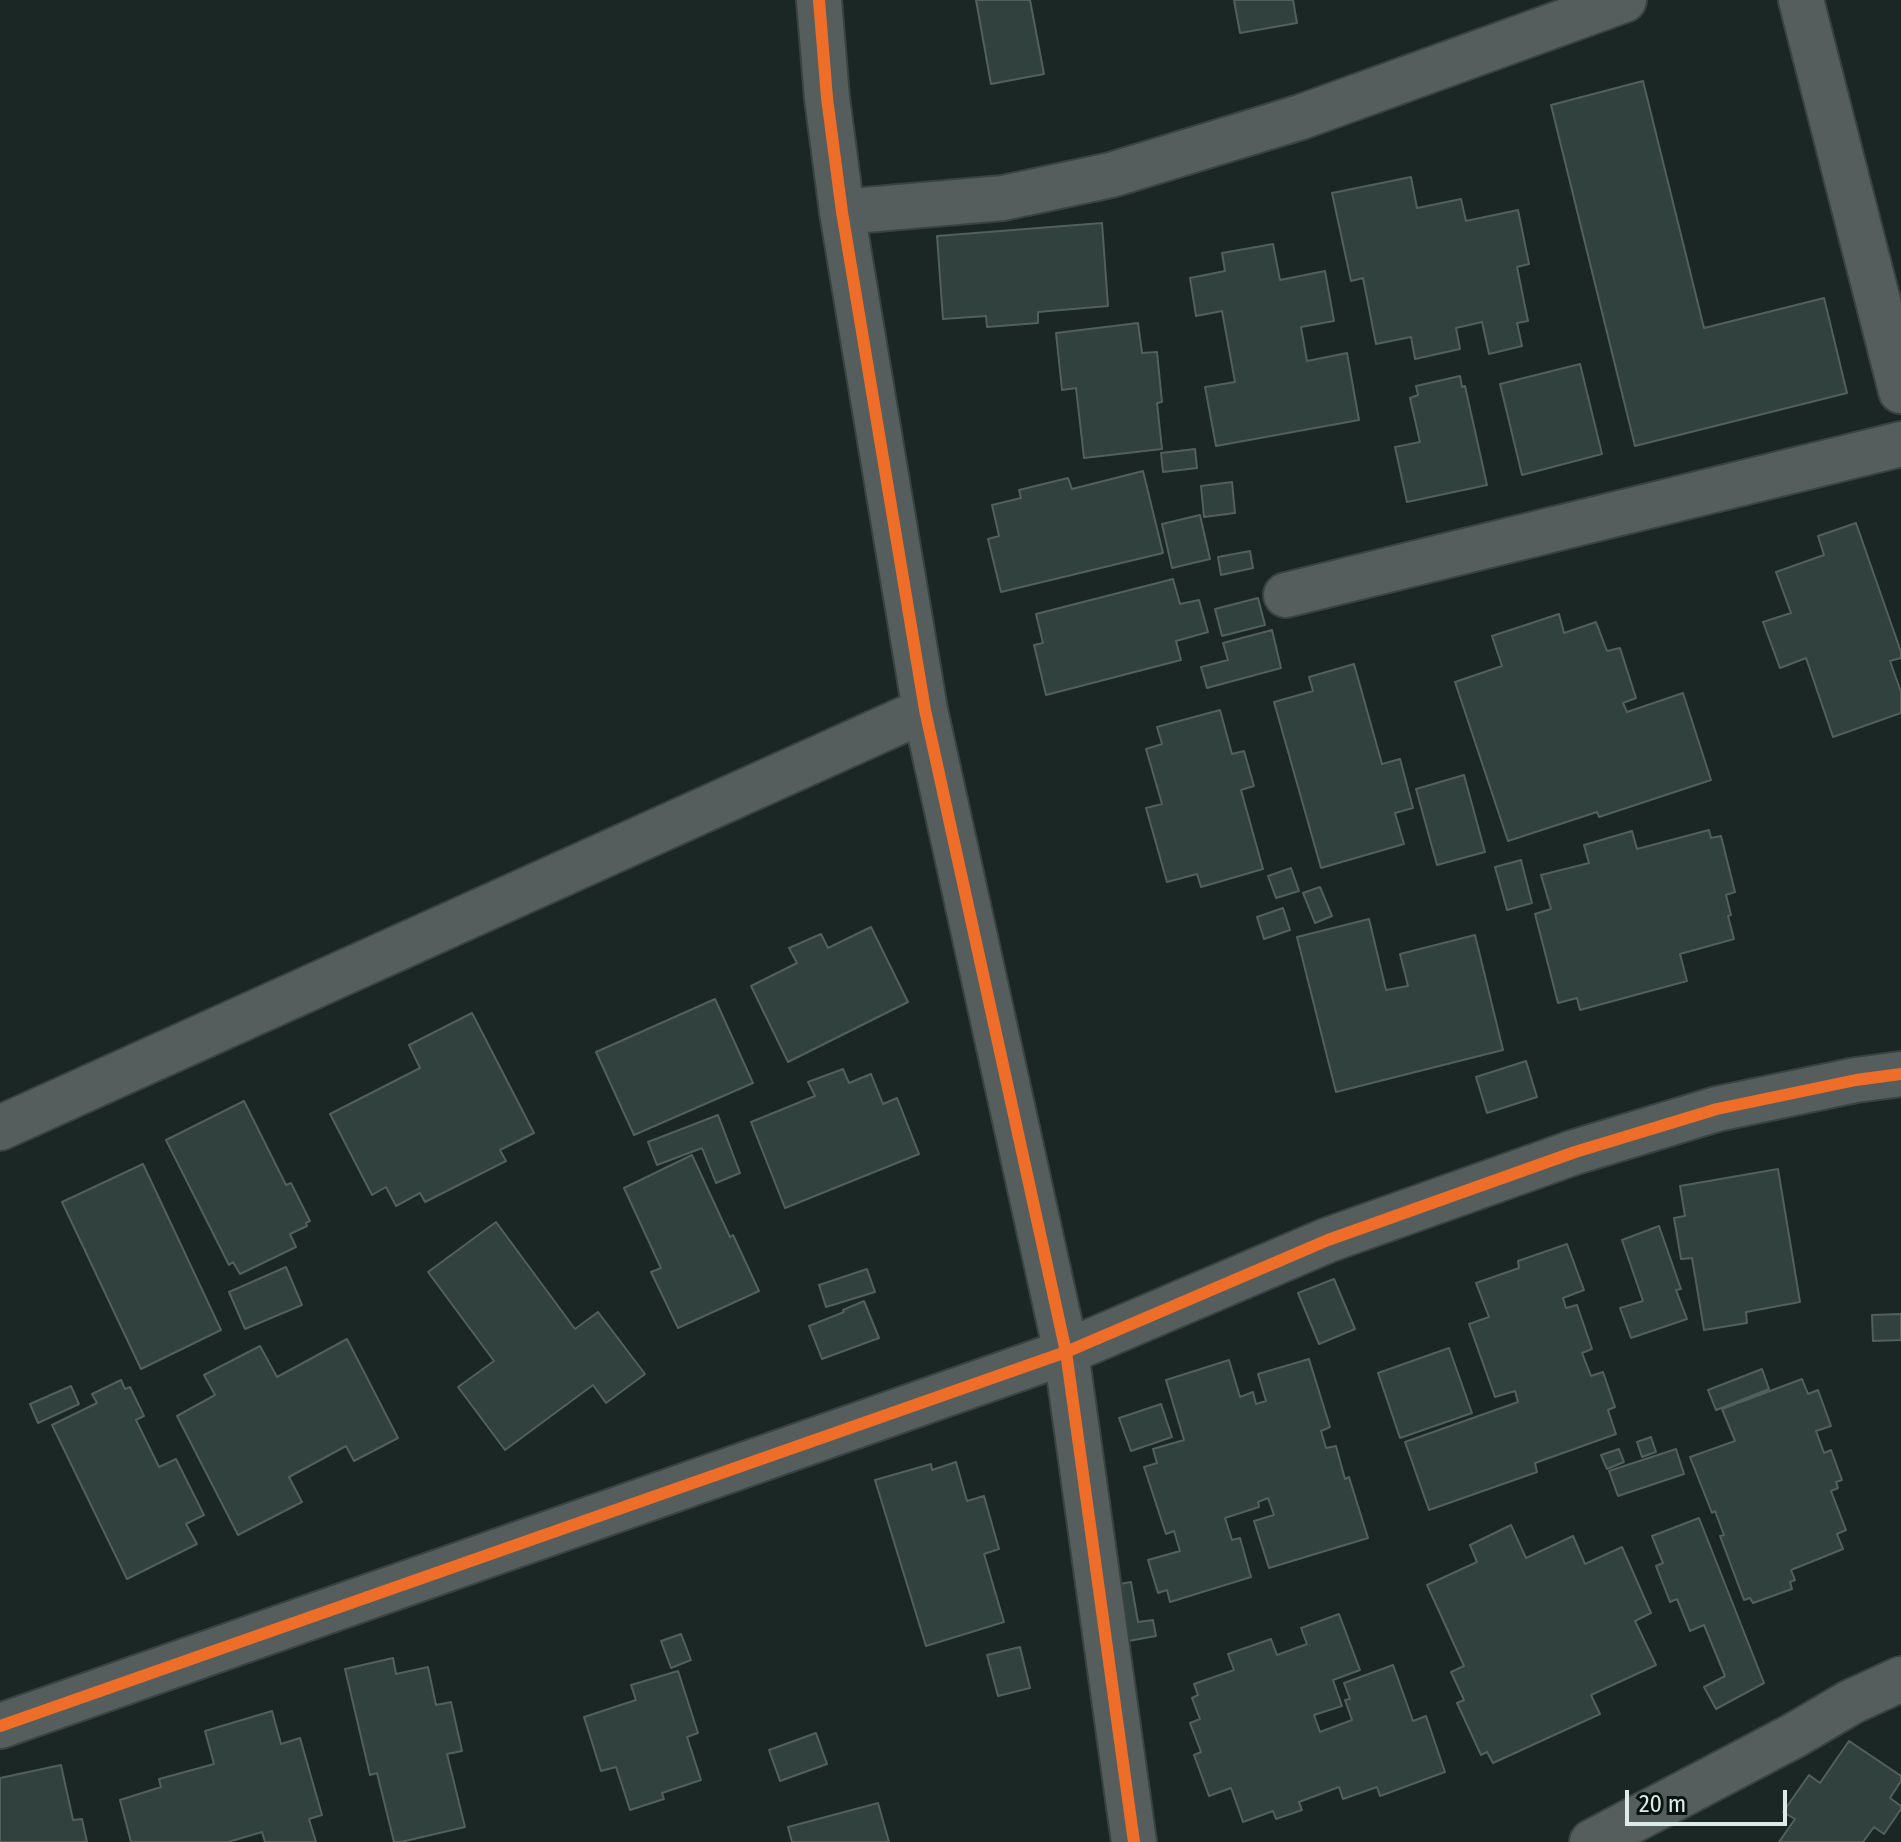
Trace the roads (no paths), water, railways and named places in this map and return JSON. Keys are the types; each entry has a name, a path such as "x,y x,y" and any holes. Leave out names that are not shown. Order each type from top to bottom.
{"street":[{"path":"819,0 827,98 842,212 925,710 1066,1352 1134,1842"},
{"path":"842,212 1003,198 1111,175 1301,117 1624,0"},
{"path":"1801,0 1901,391"},
{"path":"1286,595 1901,444"},
{"path":"0,1128 925,710"},
{"path":"0,1726 1066,1352 1328,1240 1575,1152 1717,1109 1856,1080 1901,1074"},
{"path":"1592,1842 1795,1735 1851,1702 1901,1679"}]}
